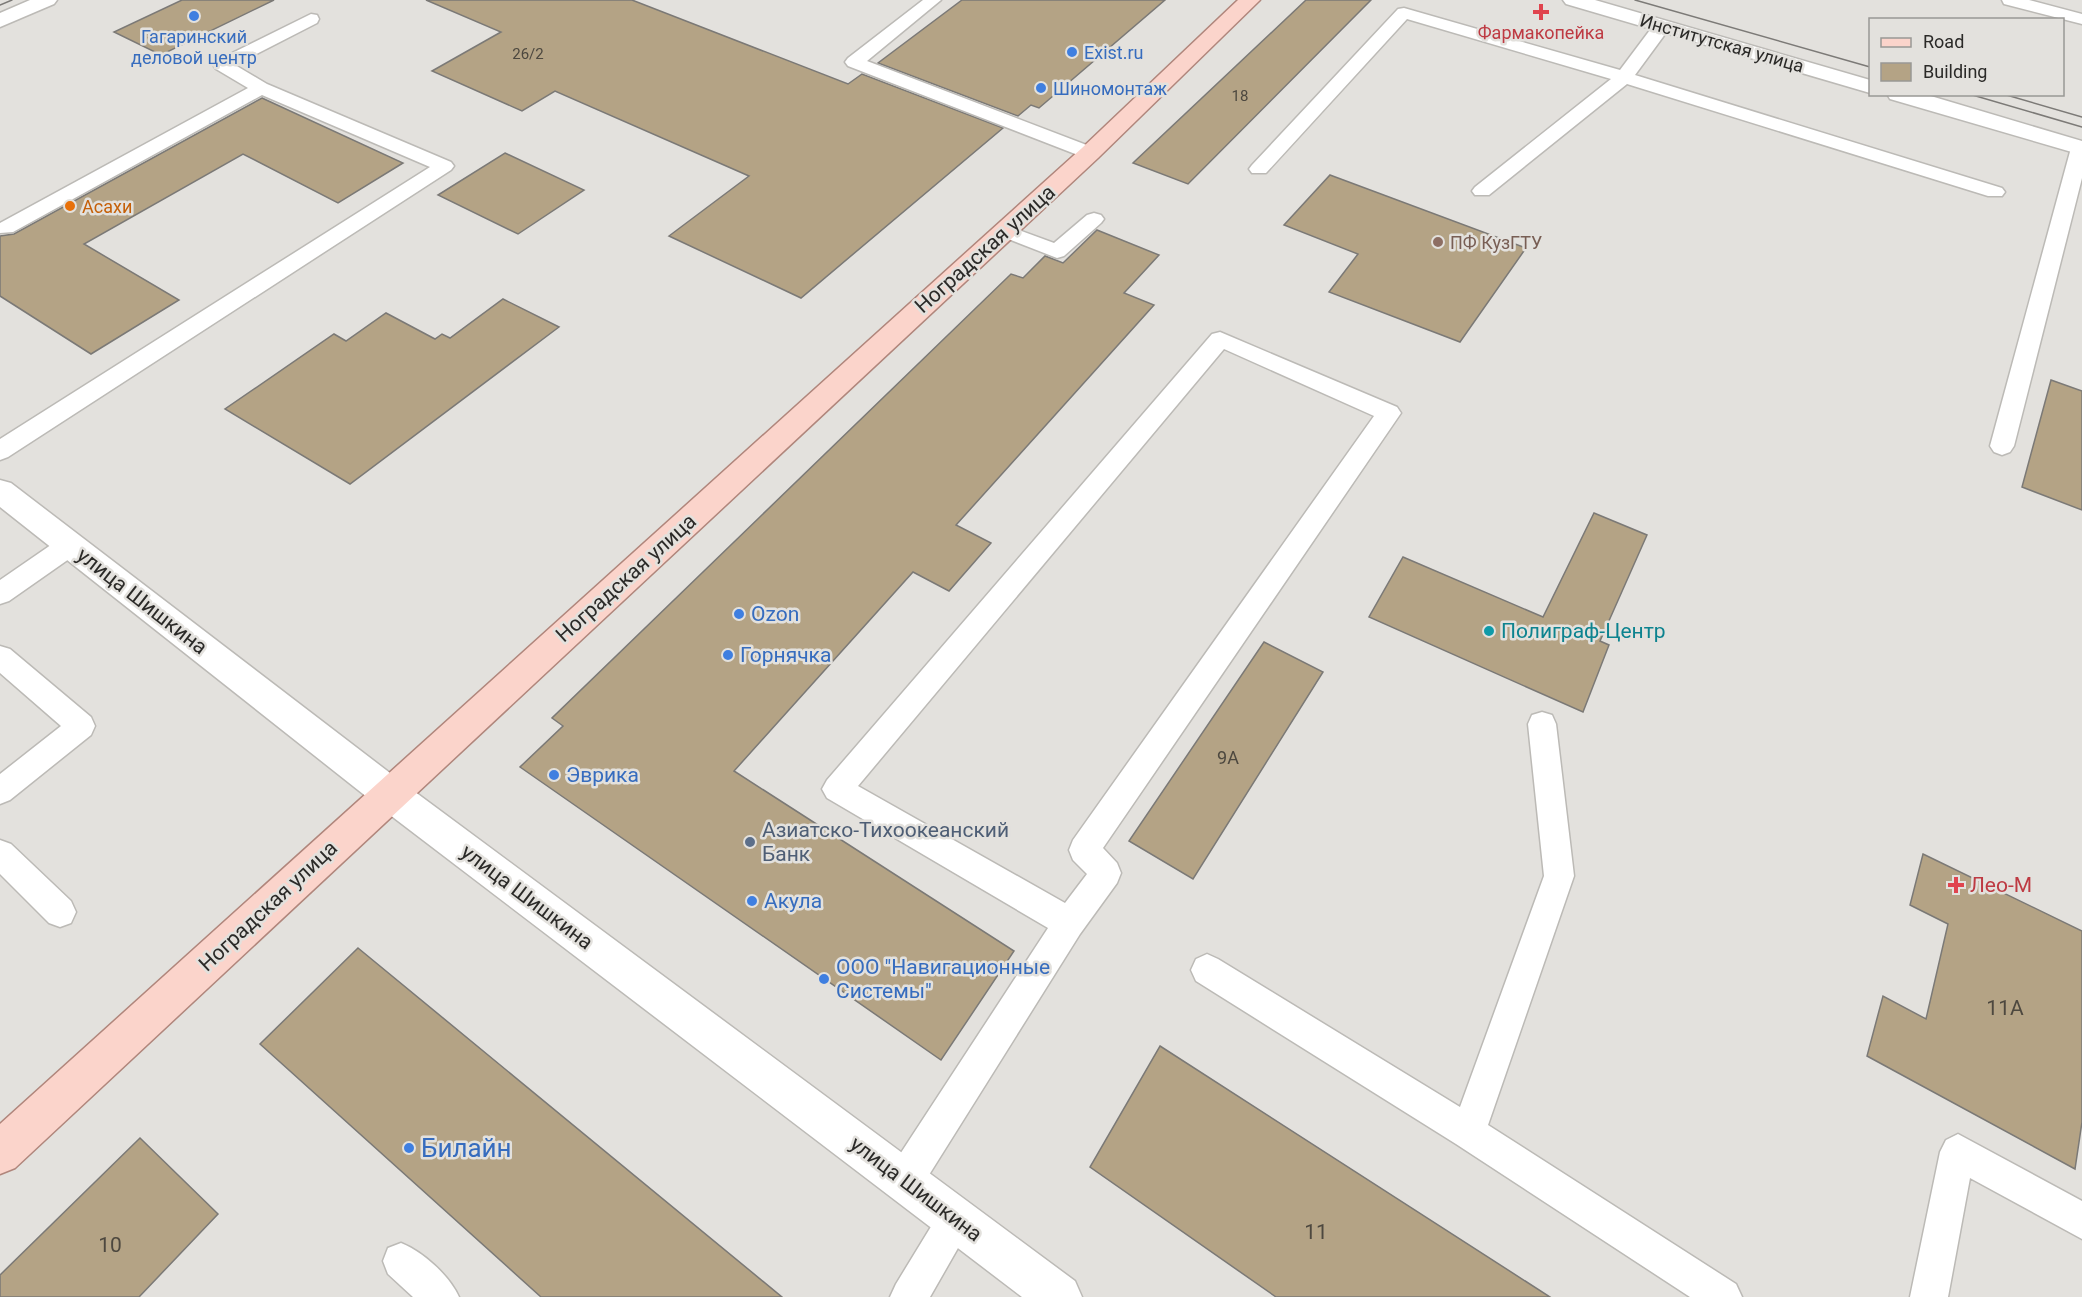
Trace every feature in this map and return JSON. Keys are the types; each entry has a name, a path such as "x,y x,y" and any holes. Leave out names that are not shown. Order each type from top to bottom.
{"main road":[{"path":"0,21 47,0"},
{"name":"Ноградская улица","path":"0,1153 1090,153 1250,0"},
{"name":"Институтская улица","path":"1574,0 1869,87"},
{"path":"1905,96 2081,148"},
{"name":"улица Шишкина","path":"0,491 390,794 1059,1297"}],"lane":[{"path":"933,0 854,62 1090,153"},
{"path":"2010,0 2082,19"},
{"path":"1258,169 1404,13 1624,77 1995,192"},
{"path":"0,451 444,166 261,88 222,65 311,19"},
{"path":"1482,191 1624,77 1662,26"},
{"path":"6,228 261,88"},
{"path":"2002,446 2081,148"},
{"path":"1005,231 1057,251 1094,219"},
{"path":"904,1180 1069,923 1106,873 1084,850 1389,413 1220,339 837,789 1069,923"},
{"path":"0,594 70,546"},
{"path":"0,657 81,726 0,791"},
{"path":"1468,1132 1559,876 1542,724"},
{"path":"0,854 60,912"},
{"path":"1207,970 1468,1132 1723,1297"},
{"path":"1929,1297 1958,1152 2082,1221"},
{"path":"909,1297 956,1220"},
{"path":"401,1261 440,1297"}],"building":[{"name":"Гагаринский деловой центр","path":"182,0 274,0 161,55 114,32"},
{"path":"426,0 632,0 848,84 862,74 1003,128 801,298 669,236 749,176 555,91 522,111 432,71 501,32"},
{"path":"962,0 1165,0 1039,108 1031,105 1018,116 878,63"},
{"path":"1306,0 1371,0 1188,184 1133,163"},
{"path":"262,98 403,163 338,203 243,154 84,244 179,300 91,354 0,296 0,236 14,234"},
{"path":"505,153 584,190 518,234 438,195"},
{"name":"ПФ КузГТУ","path":"1330,175 1526,248 1460,342 1329,292 1358,254 1284,225"},
{"name":"Горнячка","path":"1097,230 1159,255 1124,293 1154,305 956,525 991,543 949,591 913,572 734,771 1014,951 941,1060 520,767 563,726 552,718 1011,274 1023,278 1045,256 1063,263"},
{"path":"503,299 559,327 350,484 225,409 334,334 346,341 386,313 435,339 442,334 450,338"},
{"path":"2051,380 2082,391 2082,510 2022,487"},
{"name":"Полиграф-Центр","path":"1594,513 1647,535 1600,641 1609,645 1583,712 1369,617 1403,557 1543,617"},
{"path":"1264,642 1323,672 1193,879 1129,841"},
{"path":"1923,854 2082,931 2082,1122 2075,1169 1867,1056 1883,996 1926,1019 1948,924 1910,905"},
{"path":"358,948 782,1297 541,1297 260,1044"},
{"path":"1160,1046 1550,1297 1276,1297 1090,1167"},
{"path":"140,1138 218,1214 139,1297 0,1297 0,1275"}],"tram line":[{"path":"0,5 12,0"},
{"path":"1635,0 1869,67"},
{"path":"1976,96 2082,127"},
{"path":"2010,96 2082,117"}],"place":[{"name":"Фармакопейка","path":"1541,12"},
{"name":"Гагаринский деловой центр","path":"194,16"},
{"name":"Exist.ru","path":"1072,52"},
{"name":"Шиномонтаж","path":"1041,88"},
{"name":"Асахи","path":"70,206"},
{"name":"ПФ КузГТУ","path":"1438,242"},
{"name":"Ozon","path":"739,614"},
{"name":"Полиграф-Центр","path":"1489,631"},
{"name":"Горнячка","path":"728,655"},
{"name":"Эврика","path":"554,775"},
{"name":"Азиатско-Тихоокеанский Банк","path":"750,842"},
{"name":"Лео-М","path":"1956,885"},
{"name":"Акула","path":"752,901"},
{"name":"ООО \"Навигационные Системы\"","path":"824,979"},
{"name":"Билайн","path":"409,1148"}]}
